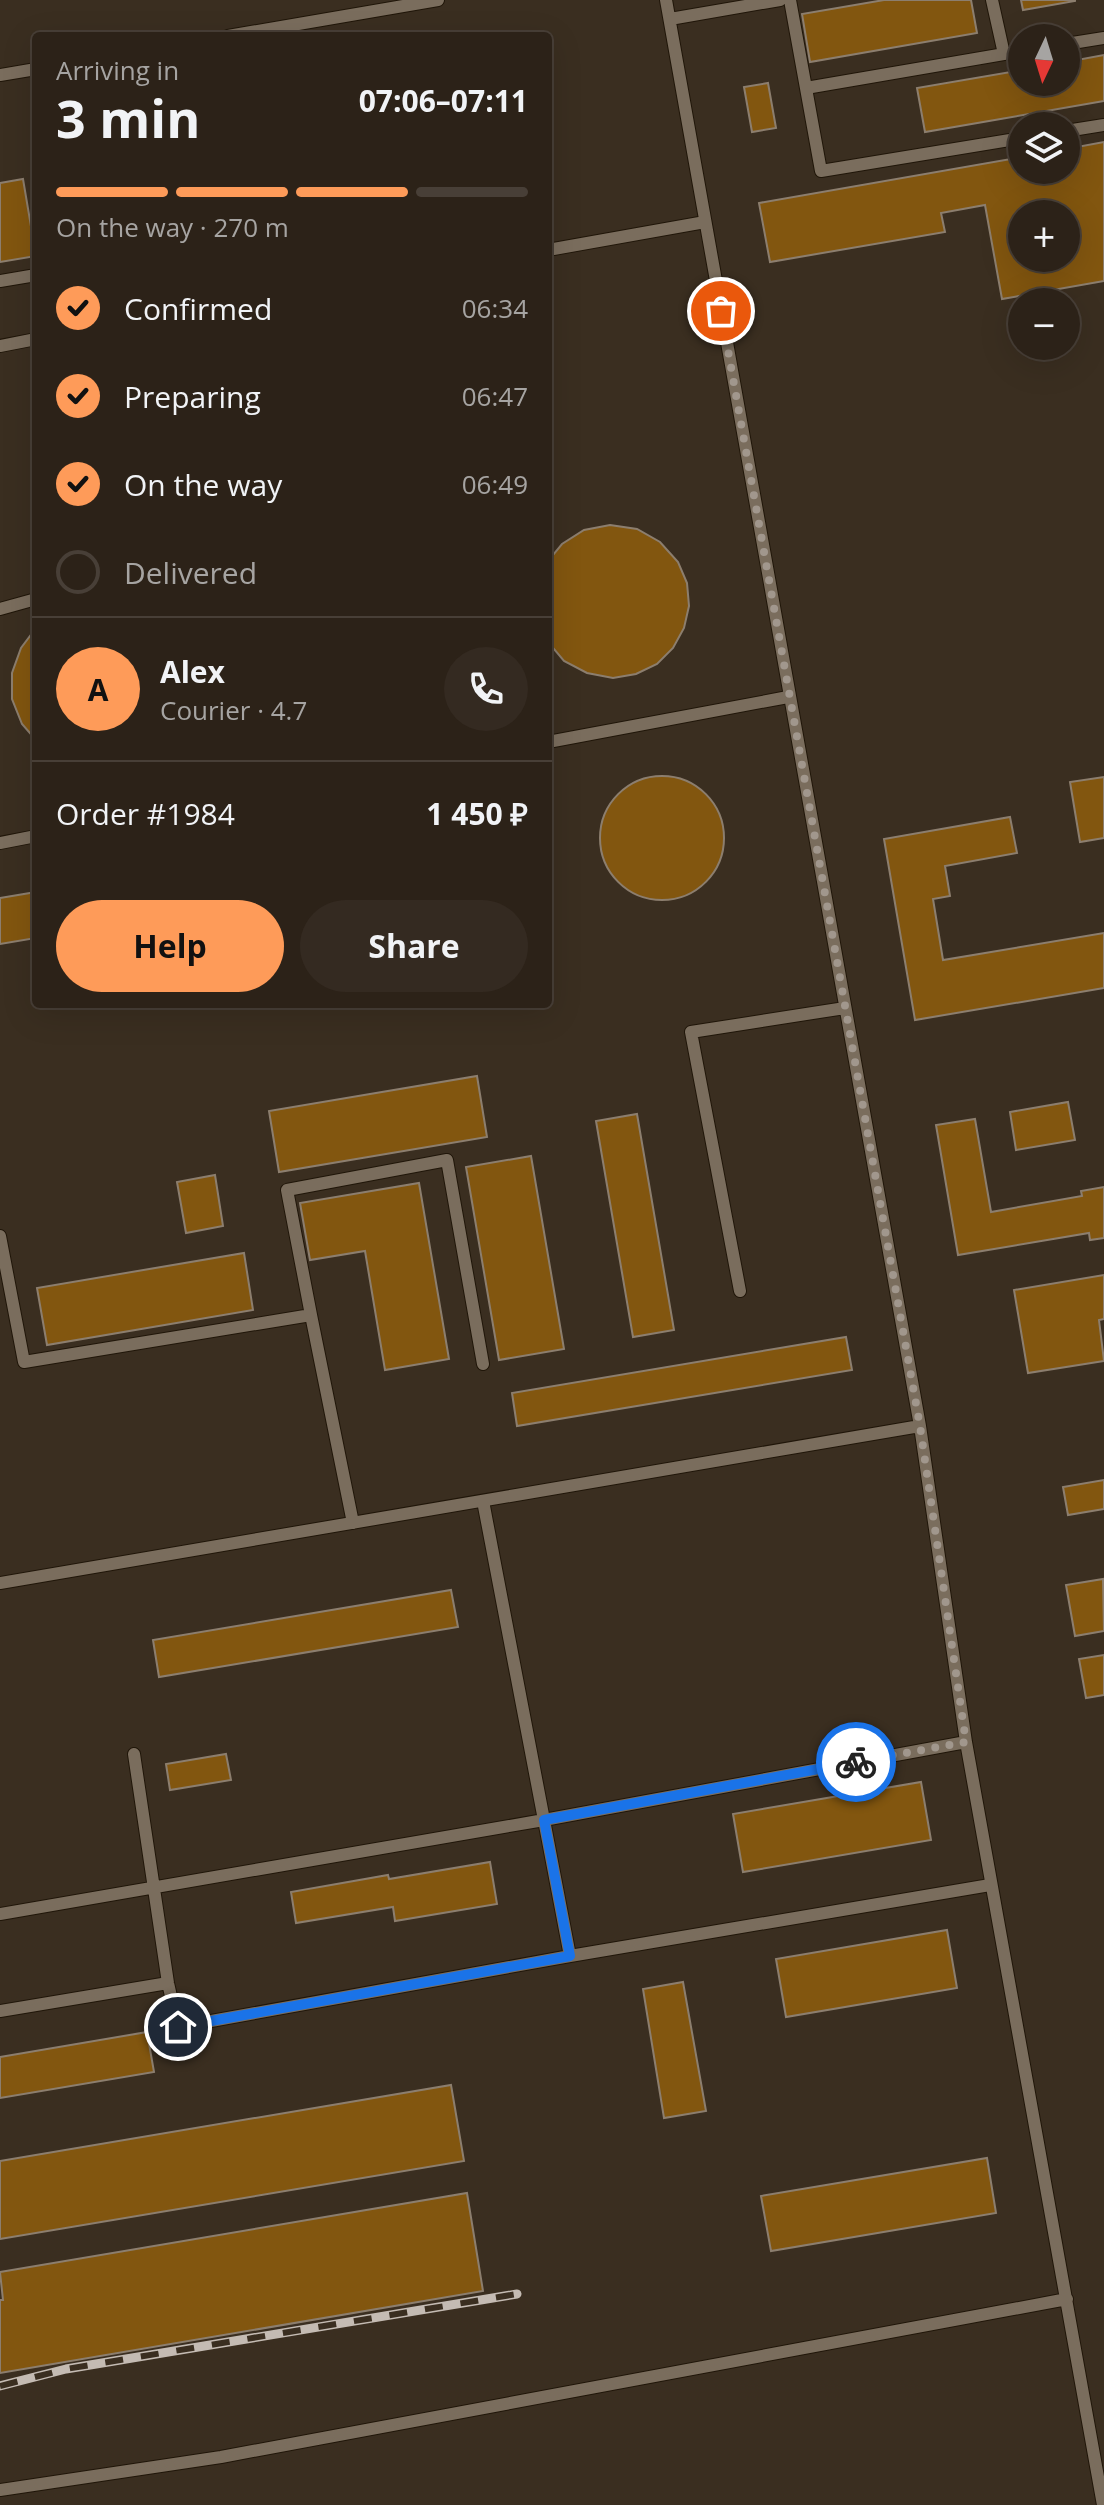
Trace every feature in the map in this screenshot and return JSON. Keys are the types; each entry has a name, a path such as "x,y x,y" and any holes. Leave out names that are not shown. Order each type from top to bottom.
{"lane":[{"path":"251,32 438,0"},
{"path":"666,0 920,1426 990,1885 1103,2505"},
{"path":"670,19 780,0"},
{"path":"790,0 821,171 1008,140"},
{"path":"992,0 1004,54"},
{"path":"1080,42 1104,38"},
{"path":"806,88 1008,53"},
{"path":"0,75 32,70"},
{"path":"1080,129 1104,125"},
{"path":"552,249 705,222"},
{"path":"0,281 32,276"},
{"path":"0,346 32,340"},
{"path":"0,609 32,600"},
{"path":"552,741 788,697"},
{"path":"0,843 32,837"},
{"path":"740,1291 691,1032 845,1008"},
{"path":"353,1523 287,1190 447,1160 483,1364"},
{"path":"0,1236 24,1362 311,1315"},
{"path":"0,1583 920,1426"},
{"path":"483,1501 570,1956"},
{"path":"0,1914 544,1820 966,1742"},
{"path":"134,1754 168,1983 178,2027 570,1956 990,1885"},
{"path":"0,2011 168,1983"},
{"path":"0,2490 236,2454 1067,2299"}],"building":[{"path":"884,0 971,0 977,33 810,62 802,14"},
{"path":"1021,0 1075,0 1075,1 1023,10"},
{"path":"1104,55 1104,101 1040,112 1008,112 1008,118 925,132 917,88 1008,72 1008,96 1080,96 1080,59"},
{"path":"768,83 776,128 752,132 744,87"},
{"path":"1104,142 1104,281 1064,288 1008,288 1008,298 1002,299 985,205 941,213 945,232 770,262 759,203 1008,159 1008,184 1080,184 1080,146"},
{"path":"23,179 32,232 32,257 0,262 0,183"},
{"path":"610,525 637,529 660,542 678,562 687,583 689,606 684,628 673,648 657,664 636,674 613,678 587,673 564,661 552,647 552,556 562,544 584,530"},
{"path":"32,633 32,735 22,724 12,699 12,673 21,648"},
{"path":"662,776 686,781 706,794 719,814 724,838 719,862 706,882 686,895 662,900 638,895 618,882 605,862 600,838 605,814 618,794 638,781"},
{"path":"1104,777 1104,838 1080,842 1070,782"},
{"path":"1010,817 1017,853 945,866 950,896 933,899 943,960 1104,933 1104,988 915,1020 884,839"},
{"path":"32,893 32,939 0,944 0,898"},
{"path":"477,1076 487,1137 279,1172 269,1111"},
{"path":"1068,1102 1075,1140 1016,1150 1010,1112"},
{"path":"637,1114 674,1330 633,1337 596,1121"},
{"path":"975,1119 991,1212 1082,1196 1081,1191 1104,1187 1104,1238 1090,1240 1089,1233 958,1255 936,1125"},
{"path":"531,1156 564,1349 499,1360 466,1167"},
{"path":"215,1175 223,1226 186,1233 177,1182"},
{"path":"419,1183 449,1359 385,1370 365,1251 310,1260 300,1203"},
{"path":"244,1253 253,1310 47,1345 37,1288"},
{"path":"1104,1275 1104,1319 1099,1320 1104,1361 1028,1373 1014,1290"},
{"path":"846,1337 852,1370 517,1426 512,1393"},
{"path":"1104,1480 1104,1509 1068,1515 1063,1487"},
{"path":"1103,1579 1104,1631 1075,1636 1066,1585"},
{"path":"451,1590 458,1627 159,1677 153,1640"},
{"path":"1104,1655 1104,1695 1086,1698 1079,1659"},
{"path":"226,1754 231,1780 170,1790 166,1764"},
{"path":"921,1782 931,1840 743,1872 733,1814"},
{"path":"490,1862 497,1904 395,1921 393,1907 296,1923 291,1892"},
{"path":"947,1930 957,1988 786,2017 776,1959"},
{"path":"683,1982 706,2111 664,2118 643,1989"},
{"path":"147,2032 154,2072 0,2098 0,2057"},
{"path":"451,2085 464,2161 0,2239 0,2161"},
{"path":"987,2158 996,2213 771,2251 761,2196"},
{"path":"467,2193 483,2291 0,2373 0,2300 3,2300 0,2272"}],"railway":[{"path":"0,2386 66,2369 517,2294"}],"way so far":[{"path":"721,311 920,1426 966,1742 856,1762"}],"route":[{"path":"178,2027 570,1956 544,1820 856,1762"}]}
